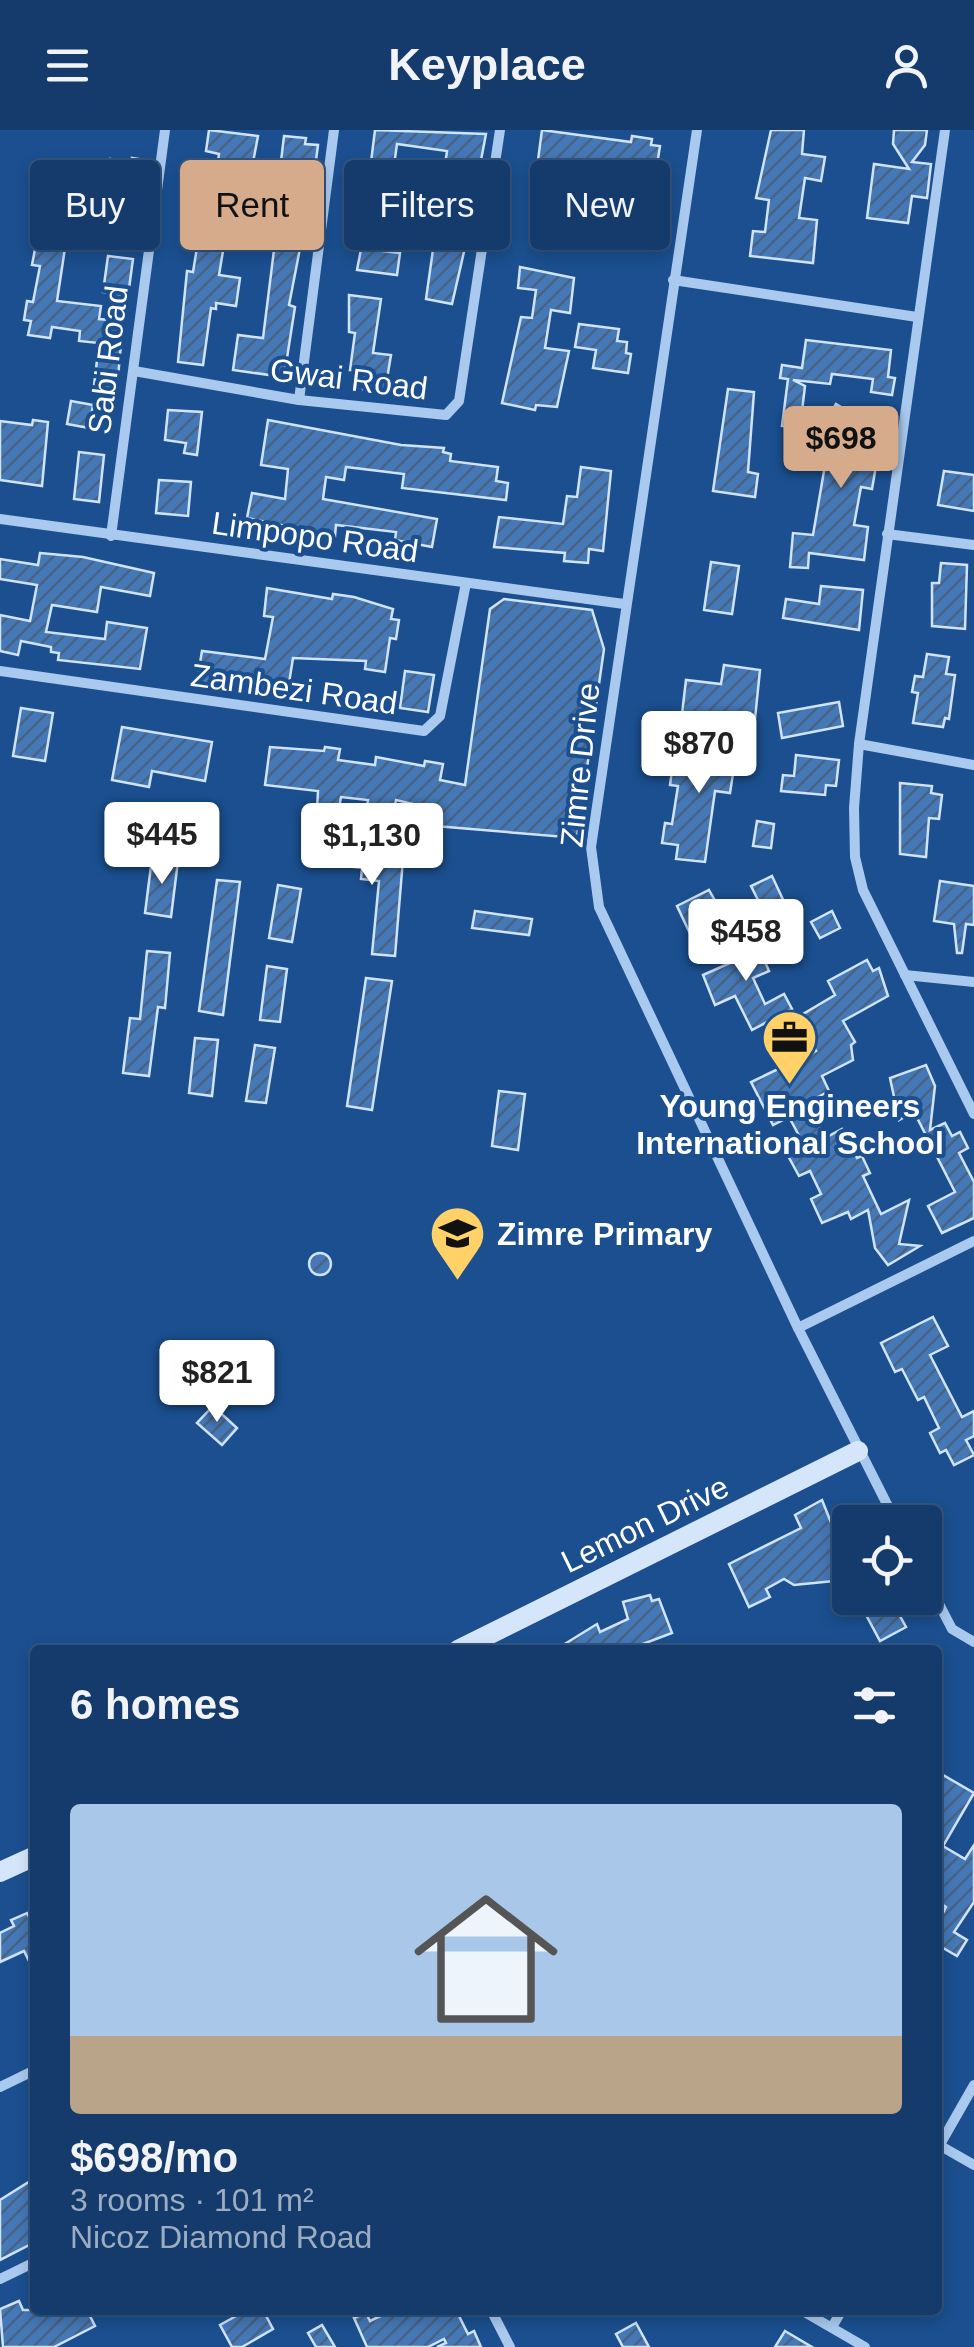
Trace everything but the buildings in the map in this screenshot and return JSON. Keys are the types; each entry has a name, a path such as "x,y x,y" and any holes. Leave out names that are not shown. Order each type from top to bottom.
{"street":[{"name":"Sabi Road","path":"112,536 164,130"},
{"path":"299,400 334,130"},
{"name":"Gwai Road","path":"134,371 299,400 436,417 454,408 459,401 500,130"},
{"name":"Zimre Drive","path":"697,130 624,604 592,847 600,907 798,1328 887,1505"},
{"path":"944,130 860,744 855,857 864,890 974,1114"},
{"path":"673,280 917,317"},
{"name":"Limpopo Road","path":"0,519 624,604"},
{"path":"887,534 974,545"},
{"name":"Zambezi Road","path":"0,671 424,731 440,716 466,582"},
{"path":"860,744 974,764"},
{"path":"905,975 974,982"},
{"path":"798,1328 974,1241"},
{"name":"Lemon Drive","path":"468,1645 858,1451"},
{"path":"942,1610 952,1629 974,1642"},
{"path":"0,1872 30,1858"},
{"path":"0,2087 30,2072"},
{"path":"942,2139 974,2086"},
{"path":"942,2148 974,2165"},
{"path":"0,2280 30,2265"},
{"path":"498,2315 510,2347"},
{"path":"810,2315 865,2347"},
{"path":"832,2327 839,2315"}],"place":[{"name":"Young Engineers International School","path":"790,1086"},
{"name":"Zimre Primary","path":"458,1283"}]}
